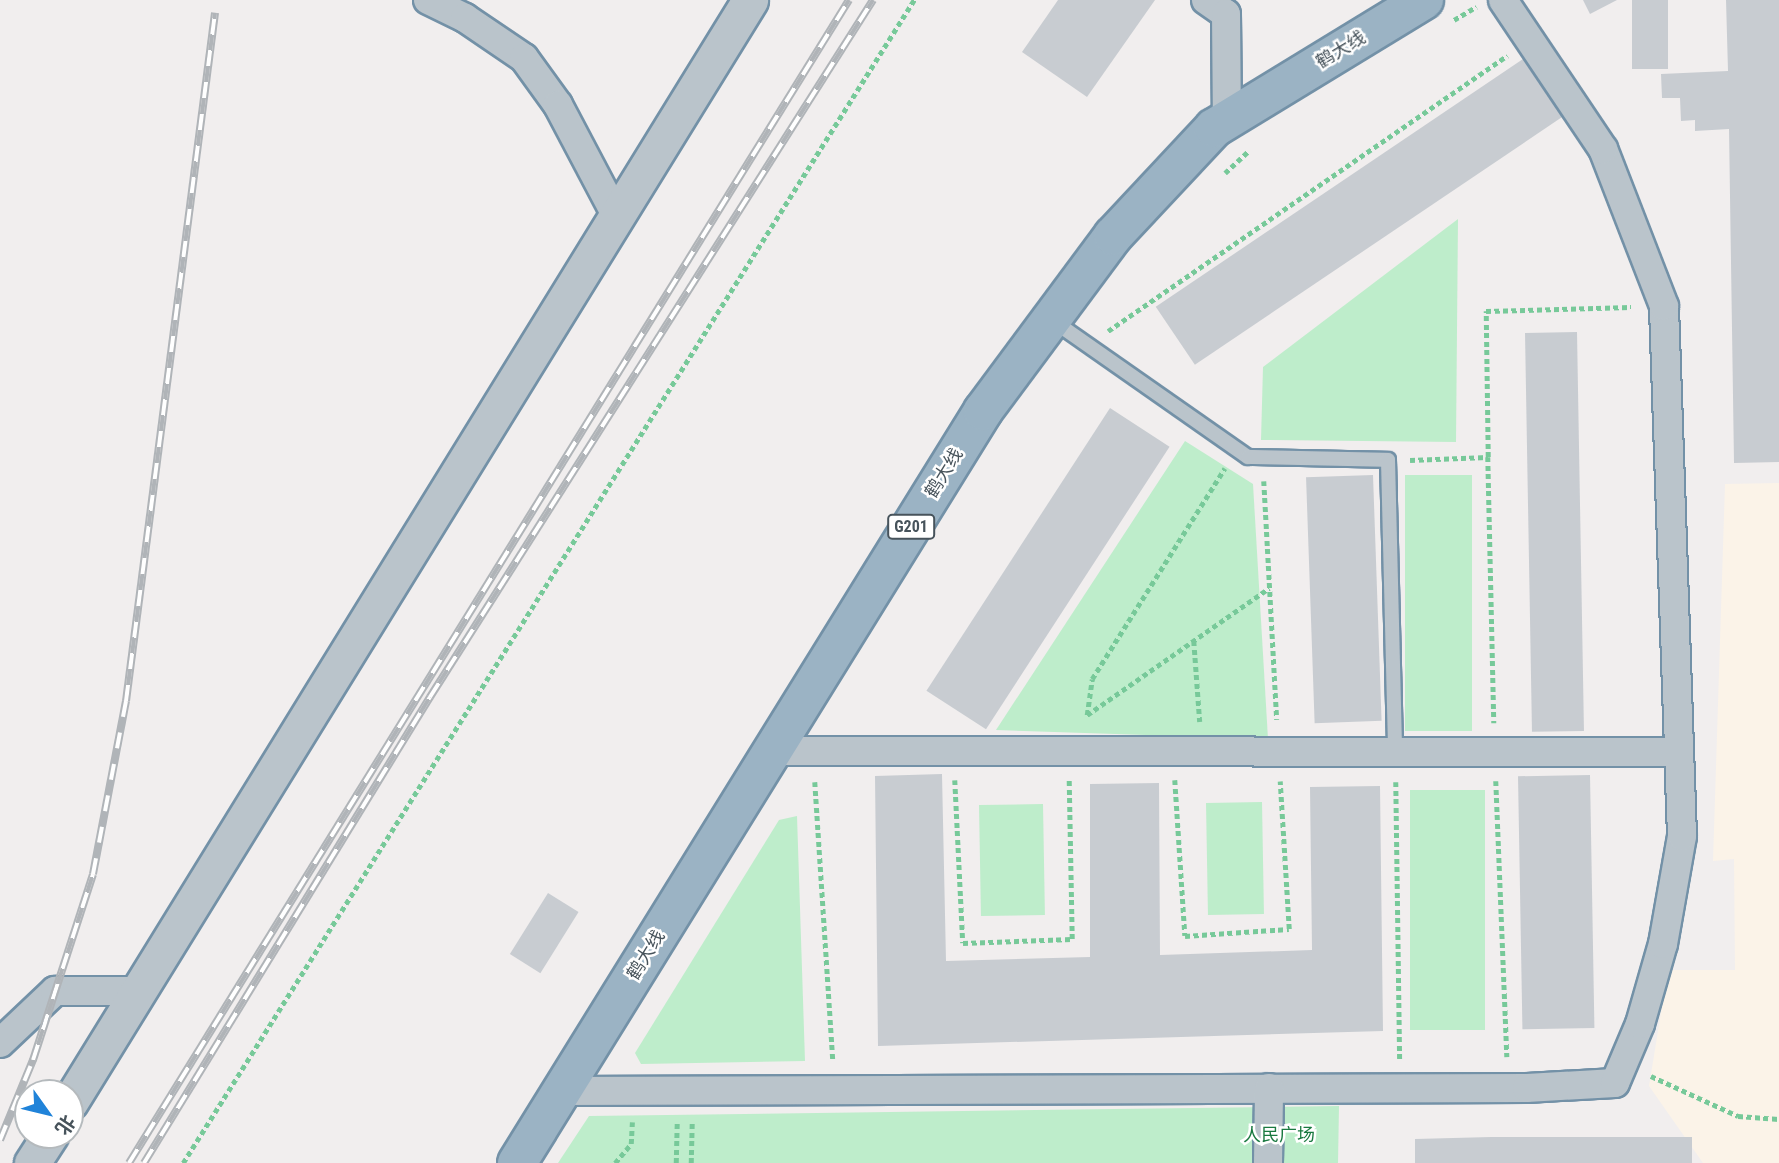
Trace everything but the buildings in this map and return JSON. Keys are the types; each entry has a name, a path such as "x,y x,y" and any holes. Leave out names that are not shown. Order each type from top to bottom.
{"highway":[{"name":"鹤大线","path":"517,1163 983,411 1113,236 1214,128 1433,14"}],"street":[{"path":"428,0 465,18 524,58 558,105 618,219"},
{"path":"84,1079 618,219 750,0"},
{"path":"1206,0 1226,14 1227,120"},
{"path":"562,1091 1397,1088 1615,1083 1663,944 1682,836 1664,306 1604,149 1503,0"},
{"path":"772,751 1679,752"},
{"path":"0,1043 55,991 138,991"},
{"path":"1268,1163 1269,1088"}],"lane":[{"path":"1051,320 1248,457 1388,460 1395,750"}],"path":[{"path":"183,1163 914,0"},
{"path":"1433,14 1488,0"},
{"path":"1088,345 1530,40"},
{"path":"1215,182 1256,146"},
{"path":"1388,460 1488,457 1486,311 1664,306"},
{"path":"1087,715 1092,679 1236,449"},
{"path":"954,751 963,943 1072,939 1067,730 1270,588"},
{"path":"1194,641 1203,751"},
{"path":"1395,750 1401,1059 1397,1088"},
{"path":"813,751 834,1071"},
{"path":"1622,1067 1673,1084 1738,1116 1779,1119"},
{"path":"676,1163 685,1089"},
{"path":"685,1089 691,1163"},
{"path":"615,1163 631,1144 633,1090"}],"shaded area":[{"path":"1779,483 1779,1163 1703,1163 1649,1086 1668,970 1735,970 1734,859 1713,861 1725,484"}],"green space":[{"path":"1458,219 1456,442 1261,440 1263,367"},
{"path":"1185,441 1253,484 1268,739 996,730"},
{"path":"1405,475 1472,475 1472,731 1405,731"},
{"path":"1410,790 1485,790 1485,1030 1410,1030"},
{"path":"1262,802 1264,914 1208,915 1206,803"},
{"path":"1043,804 1045,915 981,916 979,805"},
{"path":"797,816 805,1061 641,1064 635,1053 779,820"},
{"name":"人民广场","path":"1339,1106 1338,1163 558,1163 589,1116"}],"railway":[{"path":"129,1163 849,0"},
{"path":"144,1163 430,697 873,0"},
{"path":"0,1140 33,1060 93,874 126,701 215,13"}]}
